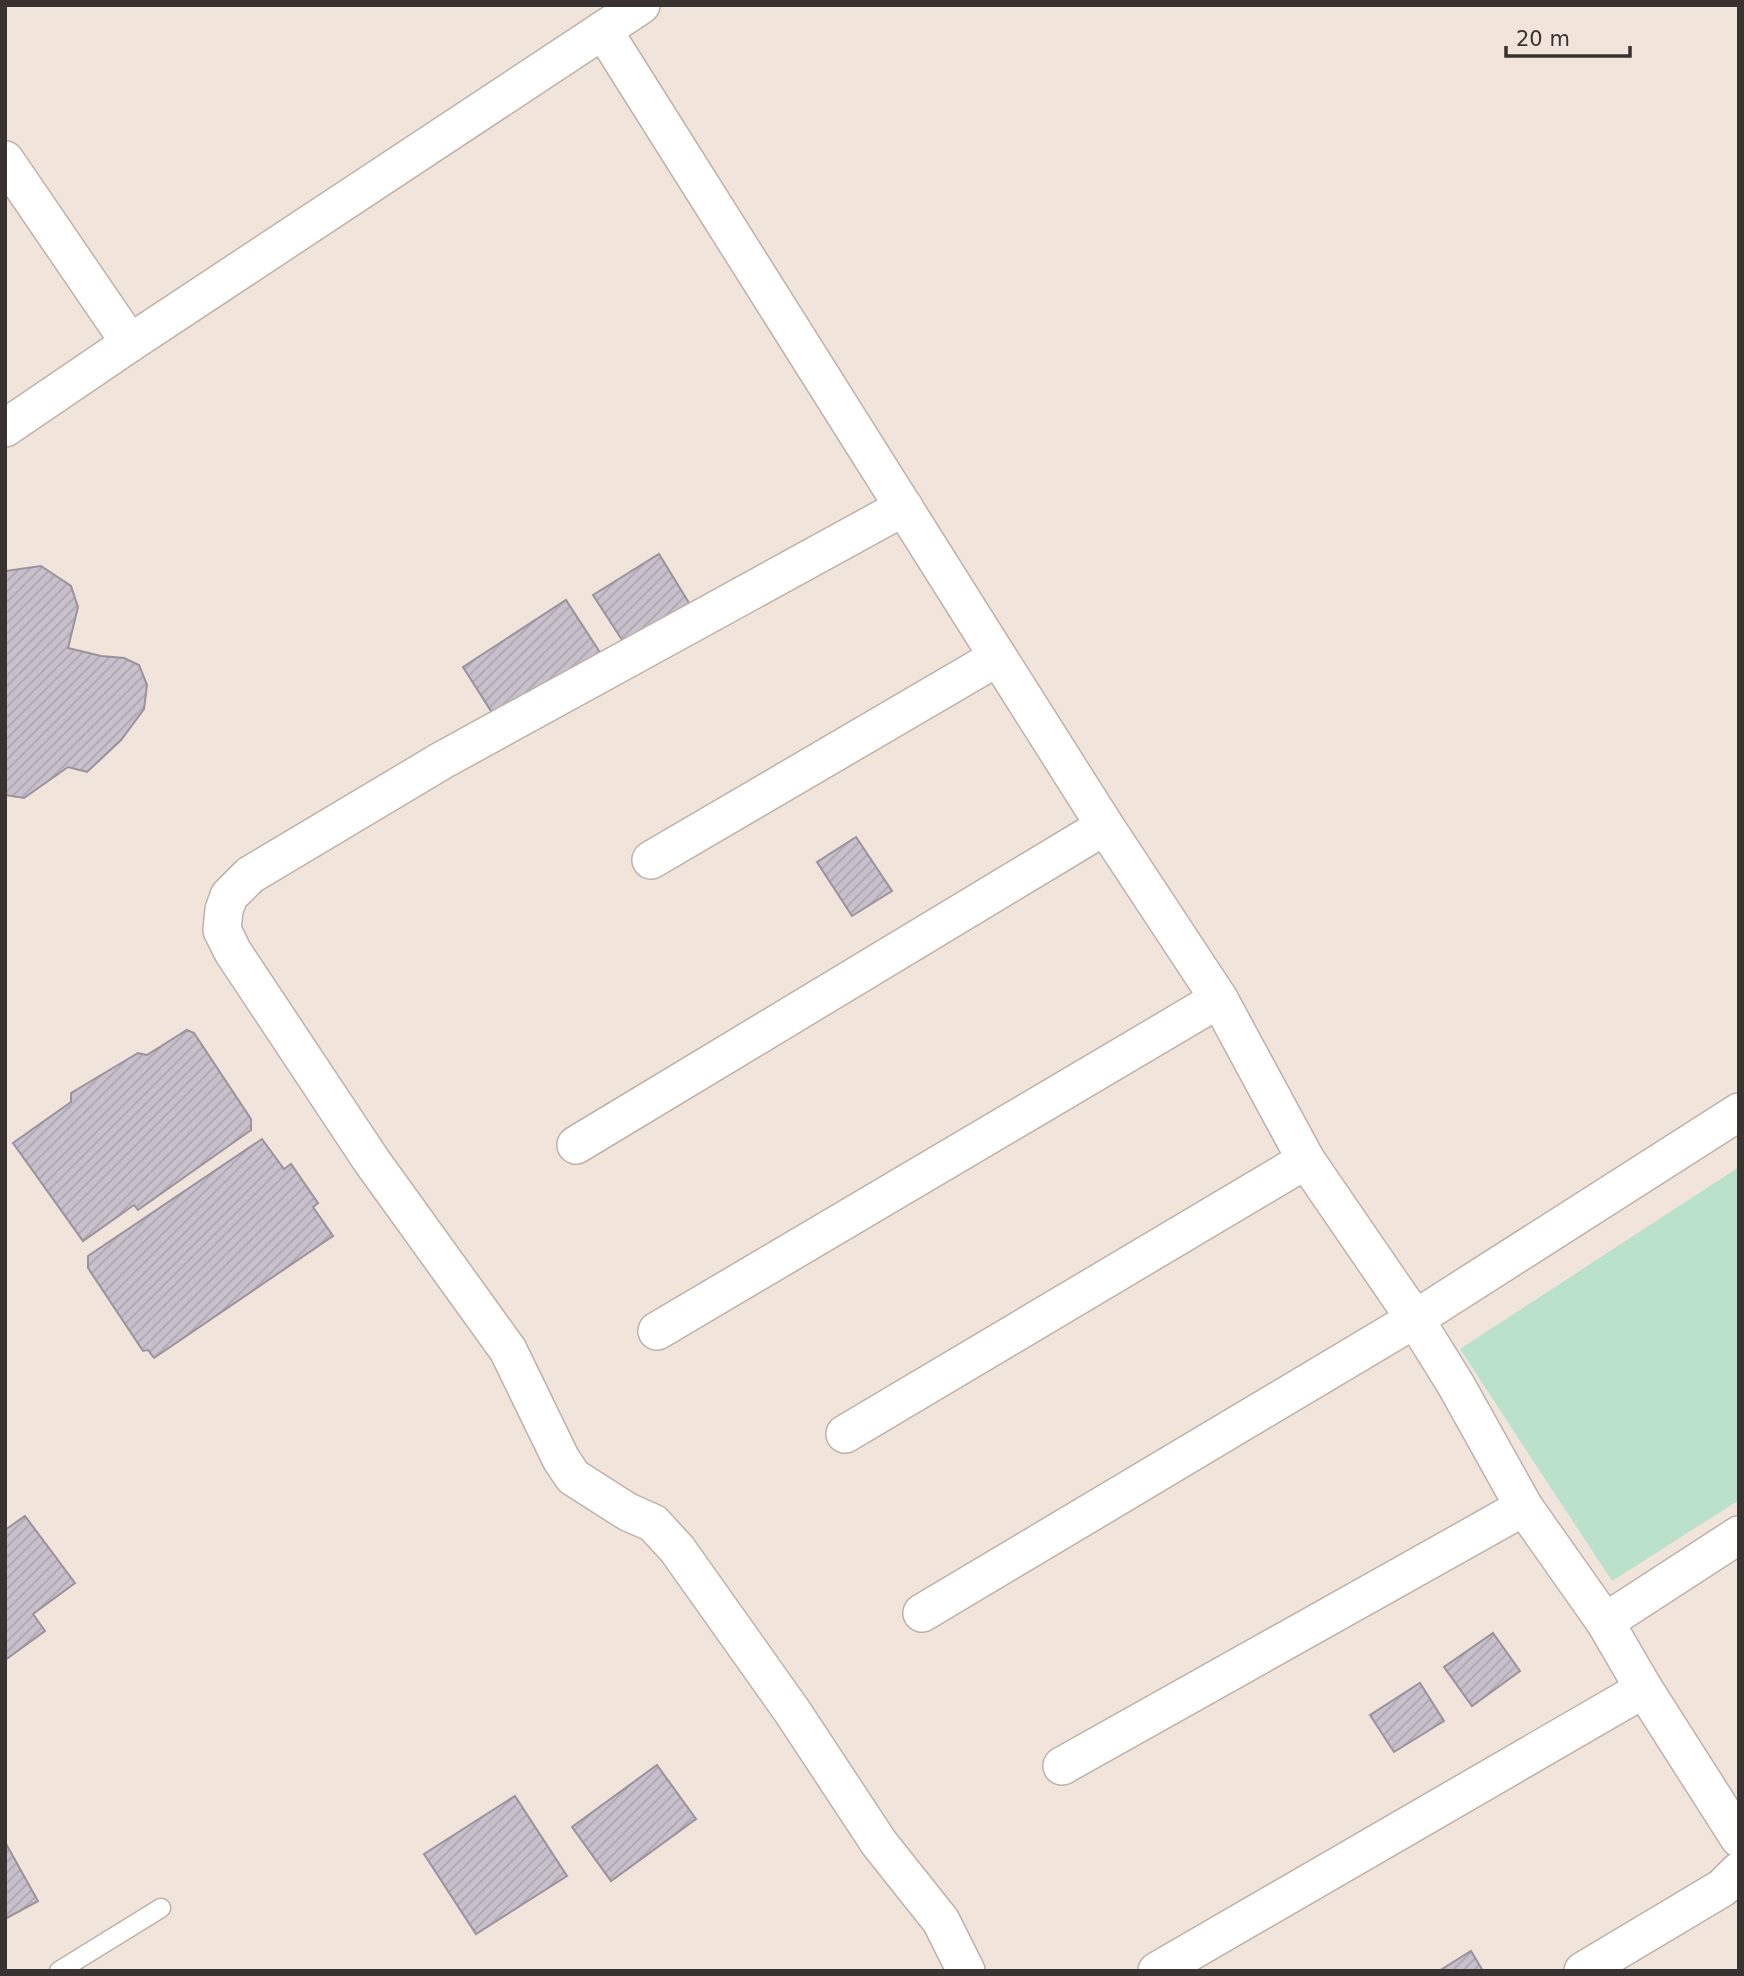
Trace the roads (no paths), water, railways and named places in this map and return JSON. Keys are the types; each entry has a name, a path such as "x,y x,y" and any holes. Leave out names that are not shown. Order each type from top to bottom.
{"street":[{"path":"5,428 640,5"},
{"path":"603,30 1105,826 1219,999 1306,1160 1415,1319 1456,1385 1524,1507 1605,1622 1644,1689 1739,1838"},
{"path":"5,160 130,343"},
{"path":"904,507 440,761 250,876 229,896 222,930 233,952 371,1160 508,1350 561,1460 573,1477 628,1512 653,1522 677,1549 792,1711 879,1843 941,1921 967,1971"},
{"path":"651,860 998,657"},
{"path":"576,1145 1105,826"},
{"path":"657,1331 1219,999"},
{"path":"922,1613 1415,1319 1739,1112"},
{"path":"845,1434 1306,1160"},
{"path":"1062,1766 1524,1507"},
{"path":"1605,1622 1739,1535"},
{"path":"1157,1971 1644,1689"},
{"path":"1583,1971 1722,1888 1739,1871"}],"lane":[{"path":"59,1971 161,1908"}]}
